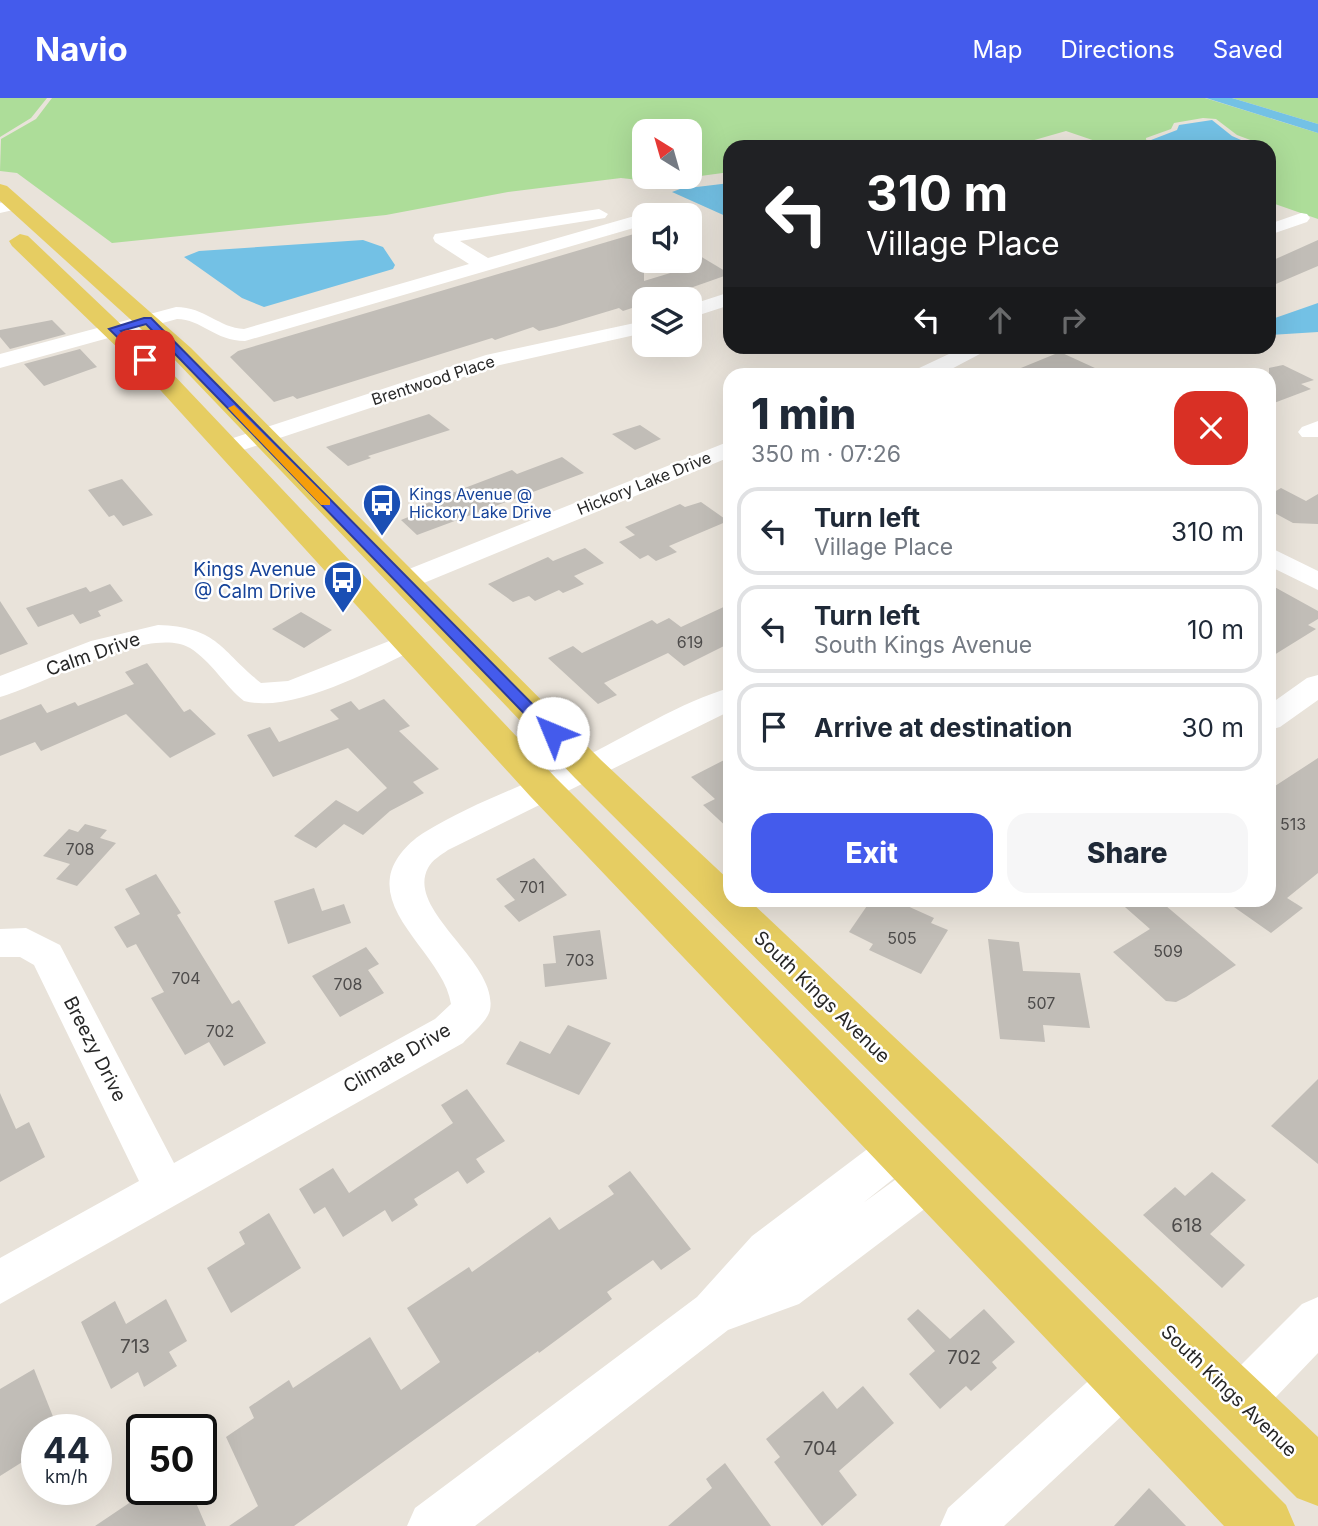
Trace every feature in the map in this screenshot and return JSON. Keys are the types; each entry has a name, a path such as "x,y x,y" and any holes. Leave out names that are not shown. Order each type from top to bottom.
{"main road":[{"name":"South Kings Avenue","path":"5,201 148,320 588,769 723,900"},
{"path":"0,222 114,329 542,787 1265,1526"},
{"name":"South Kings Avenue","path":"730,907 1318,1477"}],"street":[{"path":"485,265 442,238 601,213 632,204"},
{"path":"1276,227 1301,218"},
{"path":"0,361 176,313 195,312 227,335 244,335 632,222"},
{"path":"479,232 519,255"},
{"path":"702,308 723,300"},
{"name":"Brentwood Place","path":"226,448 494,360 632,330"},
{"path":"938,368 968,354"},
{"name":"Hickory Lake Drive","path":"404,581 723,451"},
{"path":"1276,559 1318,582"},
{"name":"Calm Drive","path":"0,687 130,637 178,632 200,641 234,679 255,694 293,690 407,643"},
{"path":"1276,715 1318,685"},
{"name":"Climate Drive","path":"0,1282 449,1031 471,1009 467,984 412,906 407,877 416,857 436,841 542,787 588,769 723,702"},
{"name":"Breezy Drive","path":"0,943 26,942 47,955 164,1189"},
{"path":"433,1526 713,1313 783,1288 913,1166"},
{"path":"1239,1401 1318,1320"},
{"path":"966,1526 1124,1381"}],"green space":[{"path":"0,98 47,98 31,118 0,137"},
{"path":"52,98 1205,98 1318,133 1318,219 1276,204 1276,140 1250,140 1237,135 1216,119 1203,118 1174,123 1171,129 1146,140 1092,140 1066,131 1034,140 723,140 723,173 702,176 702,119 632,119 632,179 621,178 508,192 386,215 112,243 17,173 0,171 1,139 36,119"},
{"path":"1232,98 1318,98 1318,124"}],"water":[{"path":"1206,98 1232,98 1318,124 1318,133"},
{"path":"1212,120 1241,140 1151,140 1177,130 1179,125"},
{"path":"723,184 723,215 702,205 702,203 672,192"},
{"path":"363,240 383,247 395,265 393,269 264,307 242,298 184,257 199,251"},
{"path":"1318,303 1318,332 1276,335 1276,318"}],"building":[{"path":"632,235 632,273 644,273 644,281 670,273 702,273 702,257 723,270 723,276 693,287 632,287 632,308 623,311 619,308 556,327 539,331 533,327 495,340 492,338 297,399 293,396 274,402 230,357 238,351"},
{"path":"1318,240 1318,266 1276,284 1276,259"},
{"path":"52,320 66,334 10,349 0,337 0,330"},
{"path":"80,349 97,367 44,386 24,364"},
{"path":"1055,354 1064,354 1095,368 1021,368"},
{"path":"1283,365 1314,380 1301,384 1311,389 1276,402 1276,368 1269,368"},
{"path":"429,414 450,430 368,456 371,458 348,466 326,447"},
{"path":"640,425 661,439 635,450 612,434"},
{"path":"562,457 584,473 417,535 401,520 418,513 413,509 462,489 512,470 517,474"},
{"path":"122,479 153,515 123,526 114,515 109,517 88,490"},
{"path":"1281,488 1306,501 1318,494 1318,524 1293,523 1276,514 1276,491"},
{"path":"701,502 723,517 723,523 669,546 677,552 656,561 648,555 640,559 619,542 635,535 625,527 680,504 685,507"},
{"path":"585,548 604,563 574,576 584,584 563,593 559,590 535,601 529,596 513,602 488,584 548,557 553,561"},
{"path":"110,584 123,601 98,611 101,616 80,624 73,614 38,627 26,608 86,587 90,592"},
{"path":"1276,588 1318,611 1318,619 1308,625 1316,629 1276,654"},
{"path":"0,601 28,644 0,655"},
{"path":"723,607 723,646 684,666 668,653 604,683 617,695 598,704 548,658 573,646 582,653 652,620 657,624 669,618 681,627"},
{"path":"301,612 332,630 304,648 272,629"},
{"path":"147,663 184,712 190,709 216,734 170,758 126,714 41,751 35,742 0,756 0,720 41,704 47,713 75,702 78,706 134,684 125,672"},
{"path":"384,699 410,726 399,731 439,769 413,782 424,793 390,811 363,835 344,824 316,848 294,836 336,800 358,812 387,788 348,748 273,777 247,735 270,727 279,742 339,719 330,710 351,701 359,710"},
{"path":"1318,758 1318,873 1287,898 1303,908 1271,933 1234,907 1276,907 1276,785"},
{"path":"723,761 723,824 703,805 715,799 691,777"},
{"path":"85,824 107,830 100,838 116,843 77,886 56,879 70,864 43,856 69,829 78,832"},
{"path":"534,858 567,895 519,922 504,906 515,900 496,879"},
{"path":"156,874 181,913 177,915 232,1004 239,1000 266,1043 224,1066 209,1042 185,1055 151,998 164,992 136,944 127,948 114,927 140,914 125,889"},
{"path":"314,888 322,911 344,904 351,923 288,944 274,901"},
{"path":"866,907 910,907 934,918 931,923 948,930 921,974 869,950 873,944 849,932"},
{"path":"1125,907 1167,907 1236,965 1186,997 1176,1002 1166,1001 1113,952 1150,929"},
{"path":"600,930 607,979 545,987 543,964 556,963 553,936"},
{"path":"988,939 1019,942 1023,971 1080,973 1090,1028 1043,1025 1045,1042 1000,1039"},
{"path":"366,947 379,964 368,970 384,993 340,1017 312,976"},
{"path":"568,1025 611,1043 579,1095 506,1064 520,1041 550,1054"},
{"path":"1318,1079 1318,1164 1271,1126"},
{"path":"467,1089 505,1141 476,1159 485,1172 467,1184 458,1171 414,1199 418,1205 392,1222 385,1210 343,1237 325,1207 314,1214 299,1189 333,1168 349,1193 453,1123 441,1105"},
{"path":"0,1093 16,1129 29,1122 45,1157 0,1182"},
{"path":"630,1171 691,1249 661,1270 653,1260 607,1292 612,1299 294,1526 229,1526 258,1506 226,1437 254,1418 249,1407 289,1380 293,1388 370,1337 401,1390 440,1362 407,1308 469,1267 472,1272 550,1217 559,1230 614,1194 608,1186"},
{"path":"1212,1172 1246,1200 1210,1234 1245,1265 1222,1288 1143,1215 1175,1187 1185,1196"},
{"path":"269,1213 301,1268 231,1313 207,1268 245,1244 239,1232"},
{"path":"166,1299 187,1341 169,1352 177,1366 144,1387 138,1372 111,1389 81,1322 115,1301 126,1324"},
{"path":"918,1309 950,1339 984,1309 1015,1342 992,1362 997,1368 971,1391 966,1386 940,1409 909,1374 935,1351 907,1319"},
{"path":"34,1369 52,1414 21,1414 21,1463 0,1476 0,1389"},
{"path":"863,1386 894,1423 839,1471 857,1495 822,1526 774,1462 780,1457 766,1439 823,1391 837,1409"},
{"path":"725,1463 771,1526 668,1526 712,1488 706,1479"},
{"path":"1149,1488 1186,1526 1114,1526"},
{"path":"126,1505 197,1505 206,1526 95,1526"}],"slow traffic":[{"path":"234,408 326,502"}],"place":[{"name":"Kings Avenue @ Hickory Lake Drive","path":"382,537"},
{"name":"Kings Avenue @ Calm Drive","path":"343,614"}],"route":[{"path":"145,360 114,329 148,320 553,733"}]}
